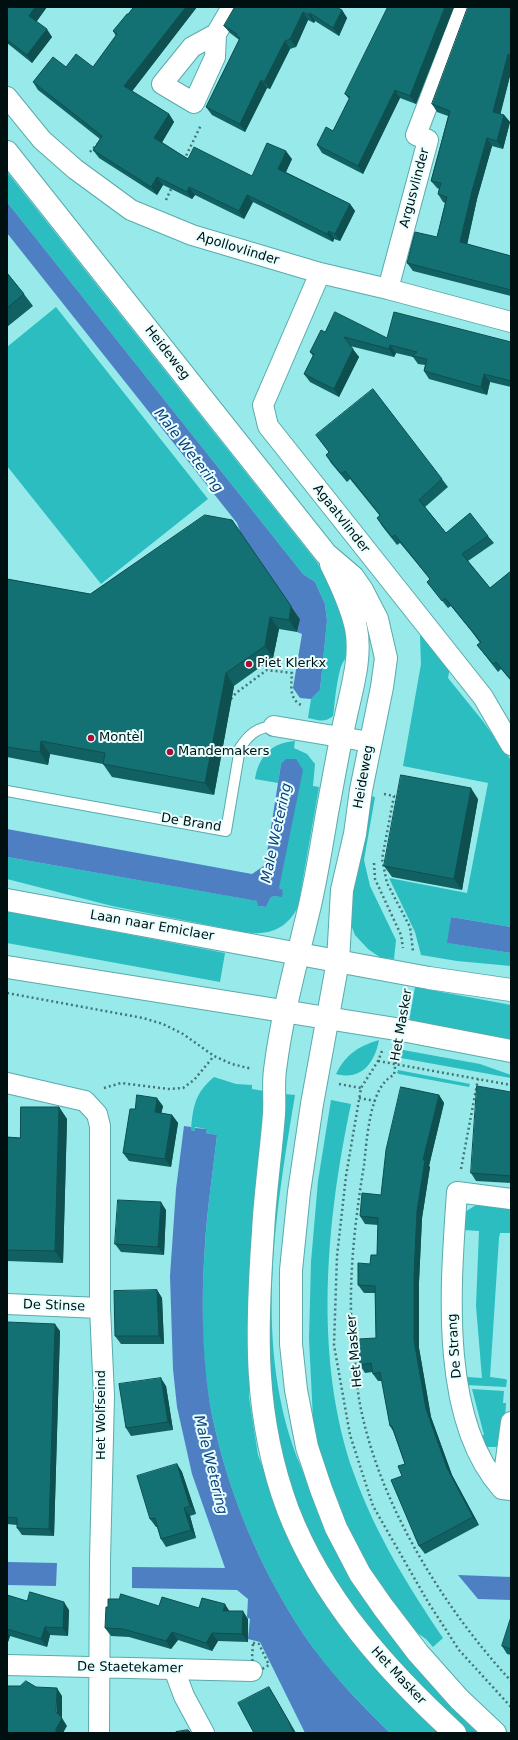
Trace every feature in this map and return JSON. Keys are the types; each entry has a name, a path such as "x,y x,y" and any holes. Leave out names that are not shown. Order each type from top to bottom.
{"main road":[{"name":"Heideweg","path":"7,152 326,554 353,577 377,619 386,658 382,687 342,890 338,961 328,1019"},
{"name":"Heideweg","path":"298,953 311,902 341,737 355,671 356,630 342,586 326,554"},
{"name":"Laan naar Emiclaer","path":"7,900 338,961 511,990"},
{"path":"285,1011 298,953"},
{"path":"7,967 402,1030 511,1051"},
{"name":"Het Masker","path":"285,1011 274,1073 274,1110 265,1201 258,1297 258,1351 261,1402 272,1457 289,1511 314,1563 341,1609 376,1654 422,1703 455,1733"},
{"path":"328,1019 316,1080 299,1192 291,1270 291,1344 296,1390 307,1448 336,1528 360,1574 382,1607 418,1653 459,1699 495,1733"}],"street":[{"path":"216,34 192,47 162,84 194,103 214,57 216,34 232,7"},
{"name":"Argusvlinder","path":"388,289 428,140 416,135 465,7"},
{"name":"Apollovlinder","path":"7,97 42,140 75,169 131,210 192,235 320,273 388,289 511,322"},
{"name":"Agaatvlinder","path":"320,273 263,405 268,426 483,697 511,745"},
{"name":"De Brand","path":"274,726 370,742"},
{"path":"7,1083 85,1101"},
{"name":"Het Wolfseind","path":"85,1101 97,1114 100,1126 100,1308 104,1396 100,1560 99,1733"},
{"path":"457,1192 511,1199"},
{"name":"De Strang","path":"457,1192 452,1272 453,1342 460,1403 480,1459 490,1476 506,1490"},
{"name":"De Stinse","path":"7,1304 100,1308"},
{"name":"De Strang","path":"506,1490 511,1422"},
{"name":"De Staetekamer","path":"7,1665 252,1671"},
{"path":"174,1669 184,1696 204,1733"}],"lane":[{"name":"De Brand","path":"7,790 226,831 240,748 246,738 255,731 264,727 274,726"}],"path":[{"path":"182,166 207,110 194,103"},
{"path":"75,169 101,140"},
{"path":"156,221 172,186"},
{"path":"230,700 236,693 267,670 292,673 290,690 297,703 305,707 300,730"},
{"path":"381,801 383,788"},
{"name":"Het Masker","path":"382,794 394,796 382,859 387,883 410,927 414,955 405,972"},
{"path":"374,860 375,879 401,935 405,972"},
{"path":"7,993 143,1018 163,1024 183,1034 214,1056 194,1080 183,1088 168,1089 121,1083 99,1090 85,1101"},
{"name":"Het Masker","path":"402,1030 394,1075 388,1078 376,1096 370,1117 356,1214 351,1314 359,1399 371,1448 389,1497 424,1564 454,1612 477,1642 511,1681"},
{"name":"Het Masker","path":"395,1064 378,1061 361,1088 346,1176 337,1256 334,1345 350,1436 373,1506 428,1602 459,1650 511,1707"},
{"path":"395,1064 511,1085"},
{"path":"457,1192 478,1079"},
{"path":"359,1098 375,1101"}],"shaded area":[{"path":"7,172 322,570 339,605 348,642 347,653 339,676 333,716 327,720 308,718 311,699 320,690 327,621 325,604 315,582 303,574 7,202"},
{"path":"56,307 208,499 101,584 7,466 7,347"},
{"path":"420,636 425,636 450,667 448,678 482,720 511,760 511,927 451,917 448,943 511,953 511,966 457,961 421,955 415,932 389,878 467,893 488,783 403,766 421,664"},
{"path":"295,741 294,748 307,754 315,764 313,786 319,787 298,907 288,921 275,930 260,933 243,932 112,906 7,879 7,857 258,901 258,906 266,907 271,897 281,896 283,890 279,888 281,764 278,783 255,779 263,757 268,752 279,745"},
{"path":"367,795 375,797 364,860 370,886 396,940 394,959 381,958 368,949 355,935 351,925 350,900"},
{"path":"7,911 225,953 220,982 7,943"},
{"path":"415,987 511,1005 511,1041 409,1022"},
{"path":"379,1040 374,1056 366,1068 353,1075 336,1074 344,1061 359,1048"},
{"path":"403,1050 480,1064 511,1075 511,1078 401,1058"},
{"path":"398,1070 470,1084 469,1087 399,1074 397,1073"},
{"path":"214,1077 236,1084 252,1085 252,1089 264,1091 266,1105 249,1330 249,1397 258,1455 281,1517 443,1733 390,1733 333,1674 304,1635 273,1584 248,1530 227,1473 208,1394 203,1331 204,1267 207,1218 217,1135 206,1133 207,1129 195,1127 195,1131 191,1130 196,1100 199,1094"},
{"path":"285,1094 295,1095 275,1235 272,1282 272,1330 277,1377 286,1422 307,1483 321,1509 485,1733 464,1733 426,1698 330,1580 277,1459 264,1281"},
{"path":"331,1100 351,1104 335,1195 330,1242 328,1290 328,1337 333,1384 341,1430 362,1496 382,1538 417,1599 443,1638 433,1647 426,1639 406,1625 352,1547 314,1439 309,1339 311,1262 318,1181"},
{"path":"491,1202 509,1206 511,1209 511,1233 500,1233 499,1238 490,1377 507,1380 506,1387 466,1385 467,1377 482,1378 476,1306 479,1231 464,1230 465,1212 476,1205"},
{"path":"472,1389 504,1391 503,1403 506,1403 505,1420 498,1447 486,1447 480,1435 484,1435"}],"water":[{"name":"Male Wetering","path":"7,202 303,574 315,582 325,604 327,621 320,690 311,699 300,698 293,688 302,634 297,632 300,619 241,534 237,523 7,233"},
{"name":"Male Wetering","path":"286,759 296,759 303,770 279,888 283,890 282,897 271,897 266,907 258,906 257,901 7,857 7,829 252,874 265,865 281,764"},
{"path":"451,917 511,927 511,953 447,943"},
{"name":"Male Wetering","path":"184,1126 191,1127 191,1130 195,1131 195,1128 207,1129 206,1133 217,1135 207,1218 204,1266 203,1331 206,1374 212,1415 227,1473 248,1530 260,1557 288,1610 323,1661 390,1733 305,1733 260,1642 248,1639 250,1619 247,1617 248,1599 237,1590 132,1588 132,1567 225,1568 192,1474 177,1407 173,1369 170,1276 176,1189"},
{"path":"7,1562 57,1563 56,1586 7,1585"},
{"path":"458,1575 511,1577 511,1600 478,1599"}],"building":[{"path":"7,7 35,7 29,16 47,29 27,55 7,40"},
{"path":"134,7 186,7 124,86 169,114 154,138 188,159 194,147 252,176 267,143 286,151 278,169 350,204 335,234 329,231 327,234 247,195 239,211 189,187 187,192 157,177 151,187 93,150 102,136 33,82 53,57 66,67 76,54 93,67 117,34 113,31"},
{"path":"235,7 336,7 342,10 333,28 310,13 309,15 303,12 290,39 285,41 264,82 261,80 240,124 206,107 240,38 236,36 237,34 224,26"},
{"path":"388,7 445,7 410,96 395,90 358,166 317,145 326,127 333,131 350,97 345,94"},
{"path":"468,7 511,7 511,55 508,54 493,112 504,115 497,141 487,138 472,191 460,242 511,256 511,290 407,263 415,232 437,237 447,197 438,194 441,183 431,181 450,111 432,104"},
{"path":"7,273 24,294 7,308"},
{"path":"335,312 387,338 394,312 511,342 511,381 484,374 481,387 424,371 427,359 412,356 417,352 390,345 389,349 344,337 353,349 334,389 304,374 314,354 310,352 321,330 325,332"},
{"path":"373,389 442,479 419,500 446,533 470,513 488,536 462,554 490,588 511,571 511,680 496,662 493,664 477,645 481,642 445,598 442,601 427,582 430,579 395,535 392,537 377,518 380,515 345,471 341,474 326,455 329,452 316,435"},
{"path":"205,515 232,520 291,606 289,620 270,617 265,646 226,673 205,783 103,764 105,753 41,741 40,752 7,747 7,579 90,594"},
{"path":"401,775 471,788 454,879 384,866"},
{"path":"477,1086 511,1092 511,1176 471,1173"},
{"path":"401,1087 439,1095 423,1160 425,1160 417,1211 414,1275 414,1340 426,1409 447,1468 473,1517 419,1546 391,1480 402,1476 398,1466 405,1464 392,1426 390,1426 380,1372 373,1374 371,1363 360,1365 358,1339 376,1338 375,1286 358,1285 358,1263 370,1264 371,1255 377,1255 378,1218 360,1216 362,1193 381,1195 386,1150"},
{"path":"137,1095 157,1098 155,1112 172,1115 165,1159 123,1153 130,1109 135,1109"},
{"path":"21,1107 59,1107 55,1251 7,1250 7,1137 20,1138"},
{"path":"118,1200 161,1202 158,1247 115,1244"},
{"path":"157,1290 159,1336 115,1336 114,1291"},
{"path":"7,1322 55,1324 49,1529 17,1528 17,1518 7,1517"},
{"path":"161,1378 168,1422 126,1428 119,1384"},
{"path":"177,1464 190,1506 184,1508 191,1530 161,1539 155,1518 150,1519 137,1476"},
{"path":"30,1592 64,1602 63,1628 45,1627 41,1639 7,1629 7,1595 27,1601"},
{"path":"121,1594 159,1606 162,1597 199,1608 202,1598 225,1604 223,1611 243,1611 242,1634 212,1633 206,1643 172,1632 166,1641 123,1629 105,1628 108,1599 119,1599"},
{"path":"511,1617 511,1649 502,1646"},
{"path":"26,1681 36,1687 57,1688 56,1712 62,1718 56,1729 56,1733 7,1733 7,1686 20,1686"},
{"path":"269,1687 294,1733 254,1733 238,1703"},
{"path":"188,1730 191,1733 176,1733 176,1732"}],"place":[{"name":"Piet Klerkx","path":"249,664"},
{"name":"Montèl","path":"91,738"},
{"name":"Mandemakers","path":"170,752"}]}
